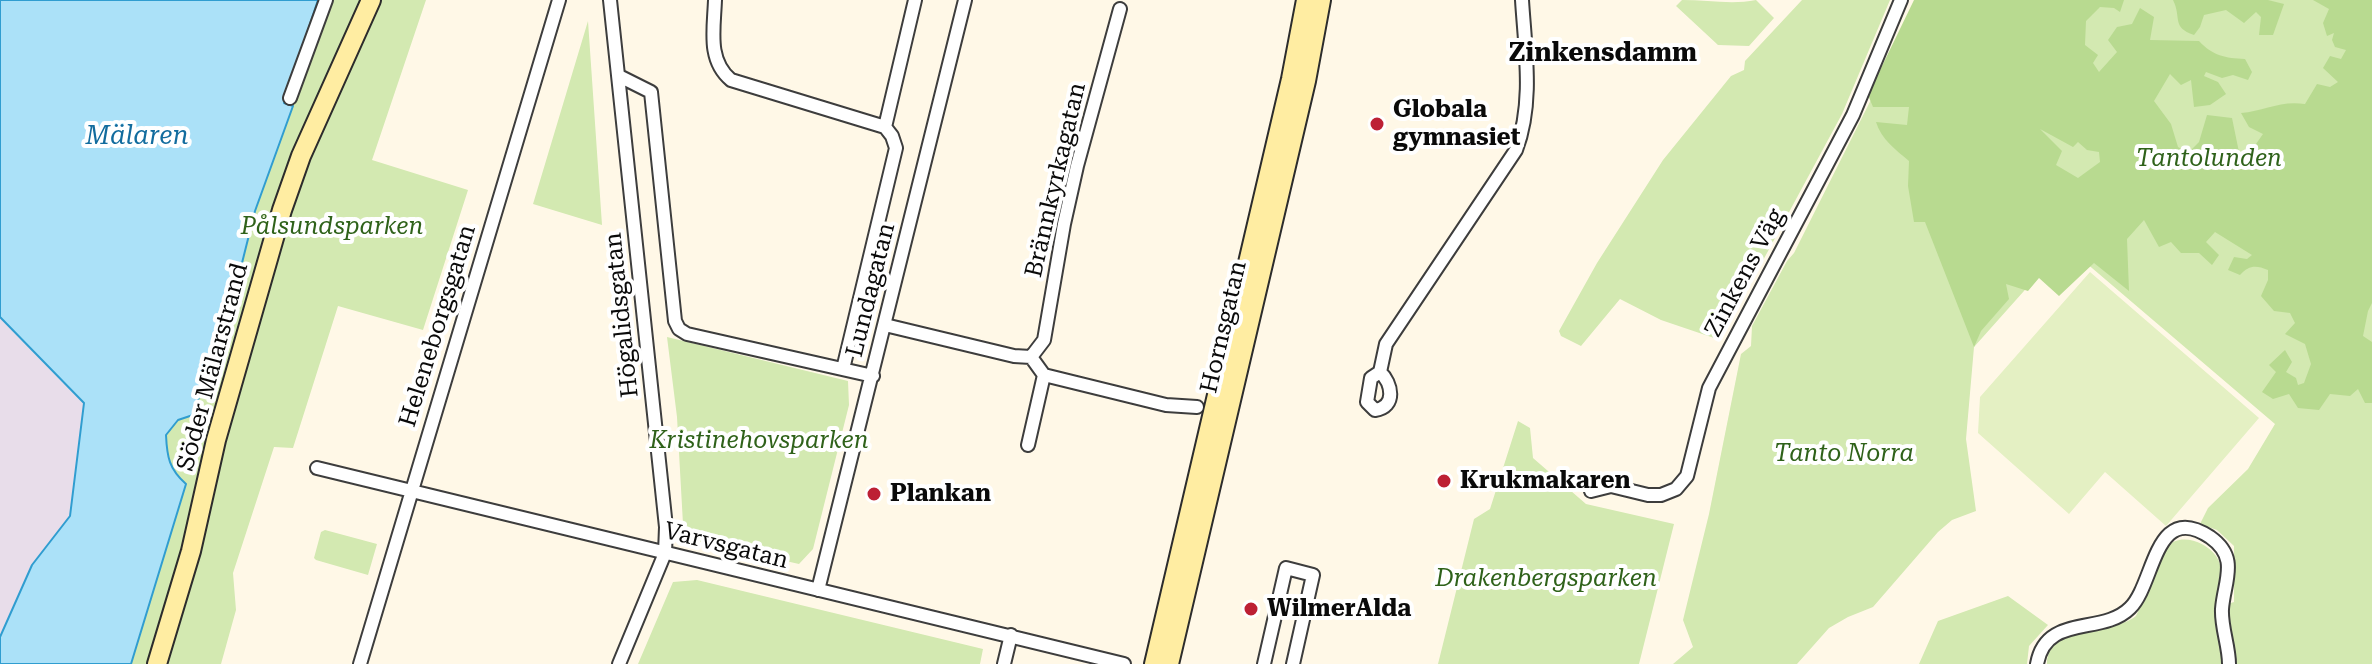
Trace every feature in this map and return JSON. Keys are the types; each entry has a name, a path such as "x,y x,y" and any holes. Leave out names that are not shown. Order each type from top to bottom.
{"main road":[{"name":"Söder Mälarstrand","path":"157,664 191,551 216,440 282,210 301,156 371,0"},
{"name":"Hornsgatan","path":"1169,664 1306,0"},
{"name":"Hornsgatan","path":"1154,664 1306,81 1321,0"}],"street":[{"path":"290,98 326,0"},
{"name":"Heleneborgsgatan","path":"360,664 559,0"},
{"name":"Högalidsgatan","path":"610,0 666,527 665,553 619,664"},
{"path":"715,0 713,50 720,71 731,80 885,127"},
{"name":"Lundagatan","path":"843,369 896,148 885,127 915,0"},
{"name":"Lundagatan","path":"818,590 965,0"},
{"path":"1380,372 1386,344 1395,327 1516,150 1521,138 1527,96 1522,0"},
{"name":"Zinkens Väg","path":"1591,491 1611,486 1661,495 1676,489 1687,476 1709,388 1853,115 1901,0"},
{"name":"Brännkyrkagatan","path":"1031,357 1044,340 1077,166 1120,9"},
{"path":"619,76 651,92 675,321 679,329 687,334 873,376"},
{"path":"885,325 1014,356 1031,357 1044,375 1166,405 1197,407"},
{"path":"1028,445 1044,375"},
{"name":"Varvsgatan","path":"317,468 1124,664"},
{"path":"2037,664 2039,651 2048,639 2063,631 2115,618 2128,611 2137,601 2155,555 2168,534 2179,529 2194,530 2223,547 2228,561 2228,582 2222,610 2229,664"},
{"path":"1264,664 1286,568 1313,575 1293,664"},
{"path":"1004,664 1011,635"}],"shaded area":[{"path":"0,317 84,403 70,516 32,565 0,637"}],"green space":[{"name":"Pålsundsparken","path":"318,0 426,0 372,160 468,190 423,330 338,306 293,448 274,447 233,573 236,610 221,664 131,664 186,484 168,462 166,435 206,379 237,283 255,211 292,106 284,103"},
{"path":"1682,0 1756,0 1774,18 1749,46 1718,45 1676,6"},
{"path":"1802,0 1890,0 1842,114 1720,340 1661,320 1620,299 1581,346 1561,336 1559,331 1597,263 1663,160 1731,76 1744,70 1745,61"},
{"name":"Tantolunden","path":"1914,0 2124,0 2120,12 2114,8 2100,7 2086,21 2085,45 2098,55 2093,63 2099,72 2117,52 2108,40 2117,27 2132,24 2140,8 2154,17 2150,40 2199,41 2220,55 2245,59 2252,72 2248,80 2233,75 2222,78 2206,72 2204,76 2218,82 2226,94 2210,105 2194,107 2191,80 2181,85 2170,74 2154,101 2171,124 2178,147 2188,153 2199,142 2207,115 2232,118 2240,157 2251,151 2263,134 2249,127 2241,113 2288,103 2305,104 2317,84 2330,87 2338,82 2323,68 2330,56 2341,59 2346,50 2335,47 2332,40 2334,33 2327,36 2323,23 2329,9 2313,0 2372,0 2372,303 2363,336 2372,342 2372,403 2365,403 2358,389 2350,396 2330,394 2319,410 2298,408 2289,394 2273,399 2262,392 2276,372 2269,365 2285,350 2292,362 2286,372 2296,378 2298,385 2304,383 2311,364 2305,344 2285,334 2295,323 2290,313 2274,311 2261,296 2268,280 2268,270 2253,267 2240,275 2228,270 2234,257 2247,259 2252,255 2215,232 2206,242 2219,255 2212,265 2199,253 2181,253 2171,242 2159,247 2144,220 2127,239 2129,291 2094,263 2059,296 2039,278 2028,291 2006,284 2009,299 1981,331 1974,347 1925,222 1914,222 1908,186 1909,161 1885,139 1876,122 1907,125 1909,107 1873,107 1868,95","holes":["2040,129 2073,147 2078,142 2087,150 2099,152 2100,162 2078,178 2056,165 2062,151"]},
{"name":"Tantolunden","path":"1918,0 2372,0 2372,664 2047,664 2050,651 2069,636 2112,626 2136,616 2164,552 2179,540 2200,543 2212,551 2219,561 2222,574 2221,606 2234,602 2234,546 2217,530 2200,524 2208,508 2248,469 2275,424 2065,245 1974,347 1966,439 1976,511 1952,520 1873,607 1829,628 1797,664 1673,664 1693,647 1683,620 1709,514 1741,354 1751,346 1752,326 1794,253 1910,22"},
{"path":"2173,0 2268,0 2284,4 2273,35 2259,35 2261,17 2256,12 2244,23 2226,10 2204,15 2194,35 2182,29"},
{"path":"588,21 602,225 533,204"},
{"path":"2090,272 2259,418 2166,526 2105,472 2069,514 1978,433 1980,397"},
{"name":"Kristinehovsparken","path":"667,337 848,381 849,405 813,549 799,564 689,539 683,524 677,417"},
{"name":"Drakenbergsparken","path":"1518,421 1530,428 1533,458 1586,504 1674,524 1639,664 1438,664 1474,519 1490,509"},
{"path":"325,530 377,544 368,575 314,558 321,532"},
{"path":"697,580 983,649 980,664 638,664 673,582"},
{"path":"2008,596 2048,625 2029,646 2027,664 1919,664 1938,621"}],"water":[{"name":"Mälaren","path":"0,0 318,0 284,103 293,106 255,211 237,283 193,415 178,420 166,435 170,462 186,484 131,664 0,664 0,637 32,565 70,516 84,403 0,317"}],"place":[{"name":"Globala gymnasiet","path":"1377,124"},
{"name":"Krukmakaren","path":"1444,481"},
{"name":"Plankan","path":"874,494"},
{"name":"WilmerAlda","path":"1251,609"}],"district":[{"name":"Zinkensdamm","path":"1603,53"}],"park label":[{"name":"Tanto Norra","path":"1844,454"}]}
